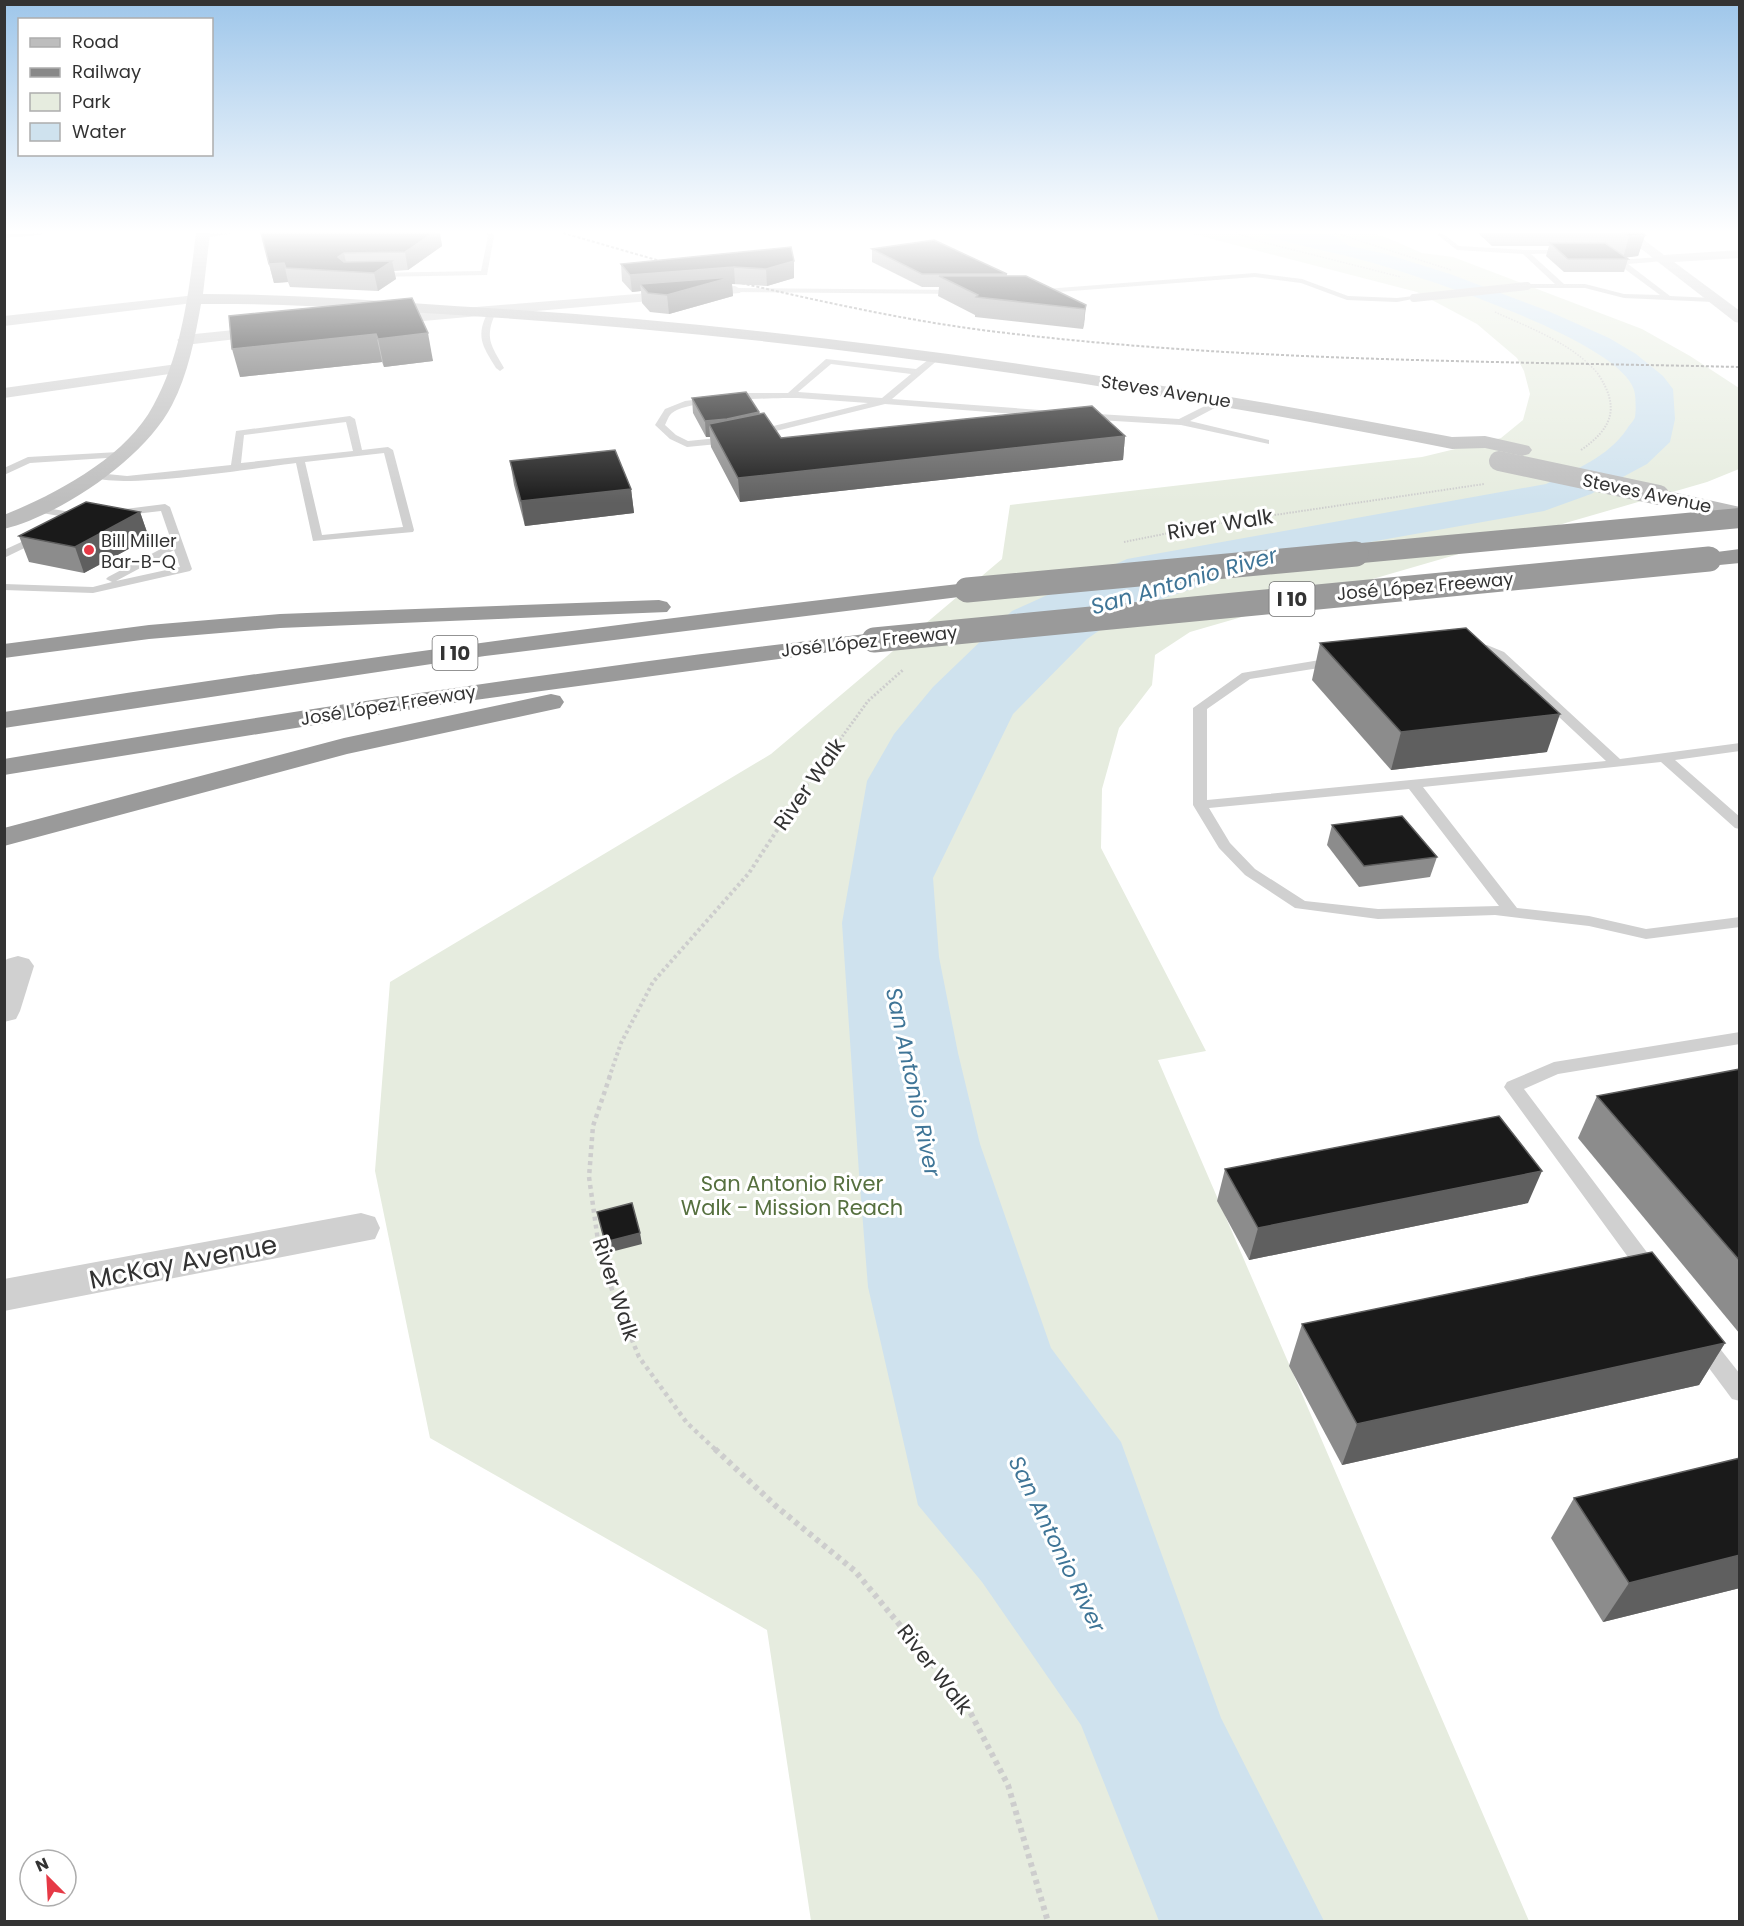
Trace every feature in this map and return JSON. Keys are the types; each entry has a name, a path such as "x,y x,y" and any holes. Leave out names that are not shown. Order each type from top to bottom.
{"highway":[{"name":"José López Freeway","path":"4,720 233,683 528,643 906,597 1740,519"},
{"name":"José López Freeway","path":"4,767 417,699 751,654 1005,626 1740,556"},
{"path":"4,651 149,632 280,621 906,597"},
{"path":"4,837 282,760 446,721 641,686 751,654"}],"main road":[{"path":"5,524 97,476 151,424 177,369 189,323"},
{"name":"Steves Avenue","path":"617,323 756,335 936,357 1222,400 1452,443 1485,442 1740,497"},
{"name":"Steves Avenue","path":"1452,443 1473,454 1499,461 1740,513"}],"street":[{"path":"185,339 291,329"},
{"path":"4,393 177,369"},
{"path":"4,1011 18,966"},
{"name":"McKay Avenue","path":"4,1295 361,1228"}],"lane":[{"path":"486,323 483,328 483,339 500,368"},
{"path":"936,357 883,402 728,440 687,444 660,425 668,411 685,404 746,396 789,396 883,402 1059,415"},
{"path":"789,396 829,361 917,372"},
{"path":"1181,422 1222,400"},
{"path":"1071,416 1181,422 1266,442"},
{"path":"236,467 240,433 350,419 358,453"},
{"path":"97,476 127,479 388,450 409,530 317,539 300,460"},
{"path":"4,464 28,460 119,455"},
{"path":"4,472 28,460"},
{"path":"4,587 93,590 186,569 165,507 89,516 34,509"},
{"path":"4,555 89,516"},
{"path":"93,590 178,544"},
{"path":"1452,652 1487,649 1500,656 1617,764"},
{"path":"1348,660 1246,675 1200,708 1200,805 1224,845 1250,872 1300,905 1378,914 1495,910 1589,921 1646,934 1740,922"},
{"path":"1200,805 1617,764 1740,747"},
{"path":"1663,757 1740,825"},
{"path":"1413,784 1512,912"},
{"path":"1662,1287 1513,1087 1554,1068 1740,1038"},
{"path":"1690,1325 1740,1392"}],"path":[{"path":"1519,323 1582,358 1597,371 1608,386 1611,419 1607,428 1598,439 1578,452"},
{"name":"River Walk","path":"1121,543 1155,534 1214,524 1486,484"},
{"name":"River Walk","path":"911,663 868,701 810,780 748,873 652,982 621,1043 593,1126 589,1177 599,1248 614,1296 639,1357 687,1423 777,1507 855,1571 968,1707 1008,1785 1048,1922"}],"green space":[{"name":"San Antonio River Walk - Mission Reach","path":"1475,323 1626,323 1642,329 1690,356 1739,388 1739,469 1707,482 1190,632 1155,655 1152,685 1119,728 1102,789 1101,848 1206,1051 1158,1060 1529,1921 811,1921 767,1630 430,1438 375,1171 390,982 771,754 1002,559 1010,505 1422,457 1501,438 1523,420 1530,394 1524,371 1517,358"}],"water":[{"name":"San Antonio River","path":"1538,323 1575,323 1609,338 1636,354 1663,376 1673,389 1675,419 1670,442 1647,464 1591,494 1544,511 1286,557 1129,610 1087,639 1013,714 933,878 939,957 958,1053 980,1144 1051,1348 1121,1442 1221,1718 1324,1921 1159,1921 1081,1725 982,1582 918,1505 868,1287 859,1173 842,923 867,781 894,734 933,687 1012,611 1127,559 1546,484 1601,455 1619,439 1634,420 1636,412 1634,390 1621,371 1594,351"}],"building":[{"path":"230,323 423,323 428,333 378,339 376,334 232,349"},
{"path":"746,392 759,412 727,419 705,421 692,398"},
{"path":"1092,406 1125,436 738,478 709,424 764,413 781,438"},
{"path":"615,450 631,489 521,501 510,461"},
{"path":"86,502 140,512 75,547 19,536"},
{"path":"1466,628 1560,714 1401,732 1320,643"},
{"path":"1402,816 1437,857 1364,866 1332,825"},
{"path":"1740,1069 1740,1261 1597,1096"},
{"path":"1499,1116 1542,1171 1258,1228 1225,1169"},
{"path":"632,1203 640,1233 605,1242 597,1212"},
{"path":"1652,1252 1725,1343 1357,1424 1302,1324"},
{"path":"1740,1458 1740,1555 1629,1583 1574,1498"}],"railway":[{"path":"937,323 1076,341 1265,354 1740,367"}],"place":[{"name":"Bill Miller Bar-B-Q","path":"89,550"}]}
